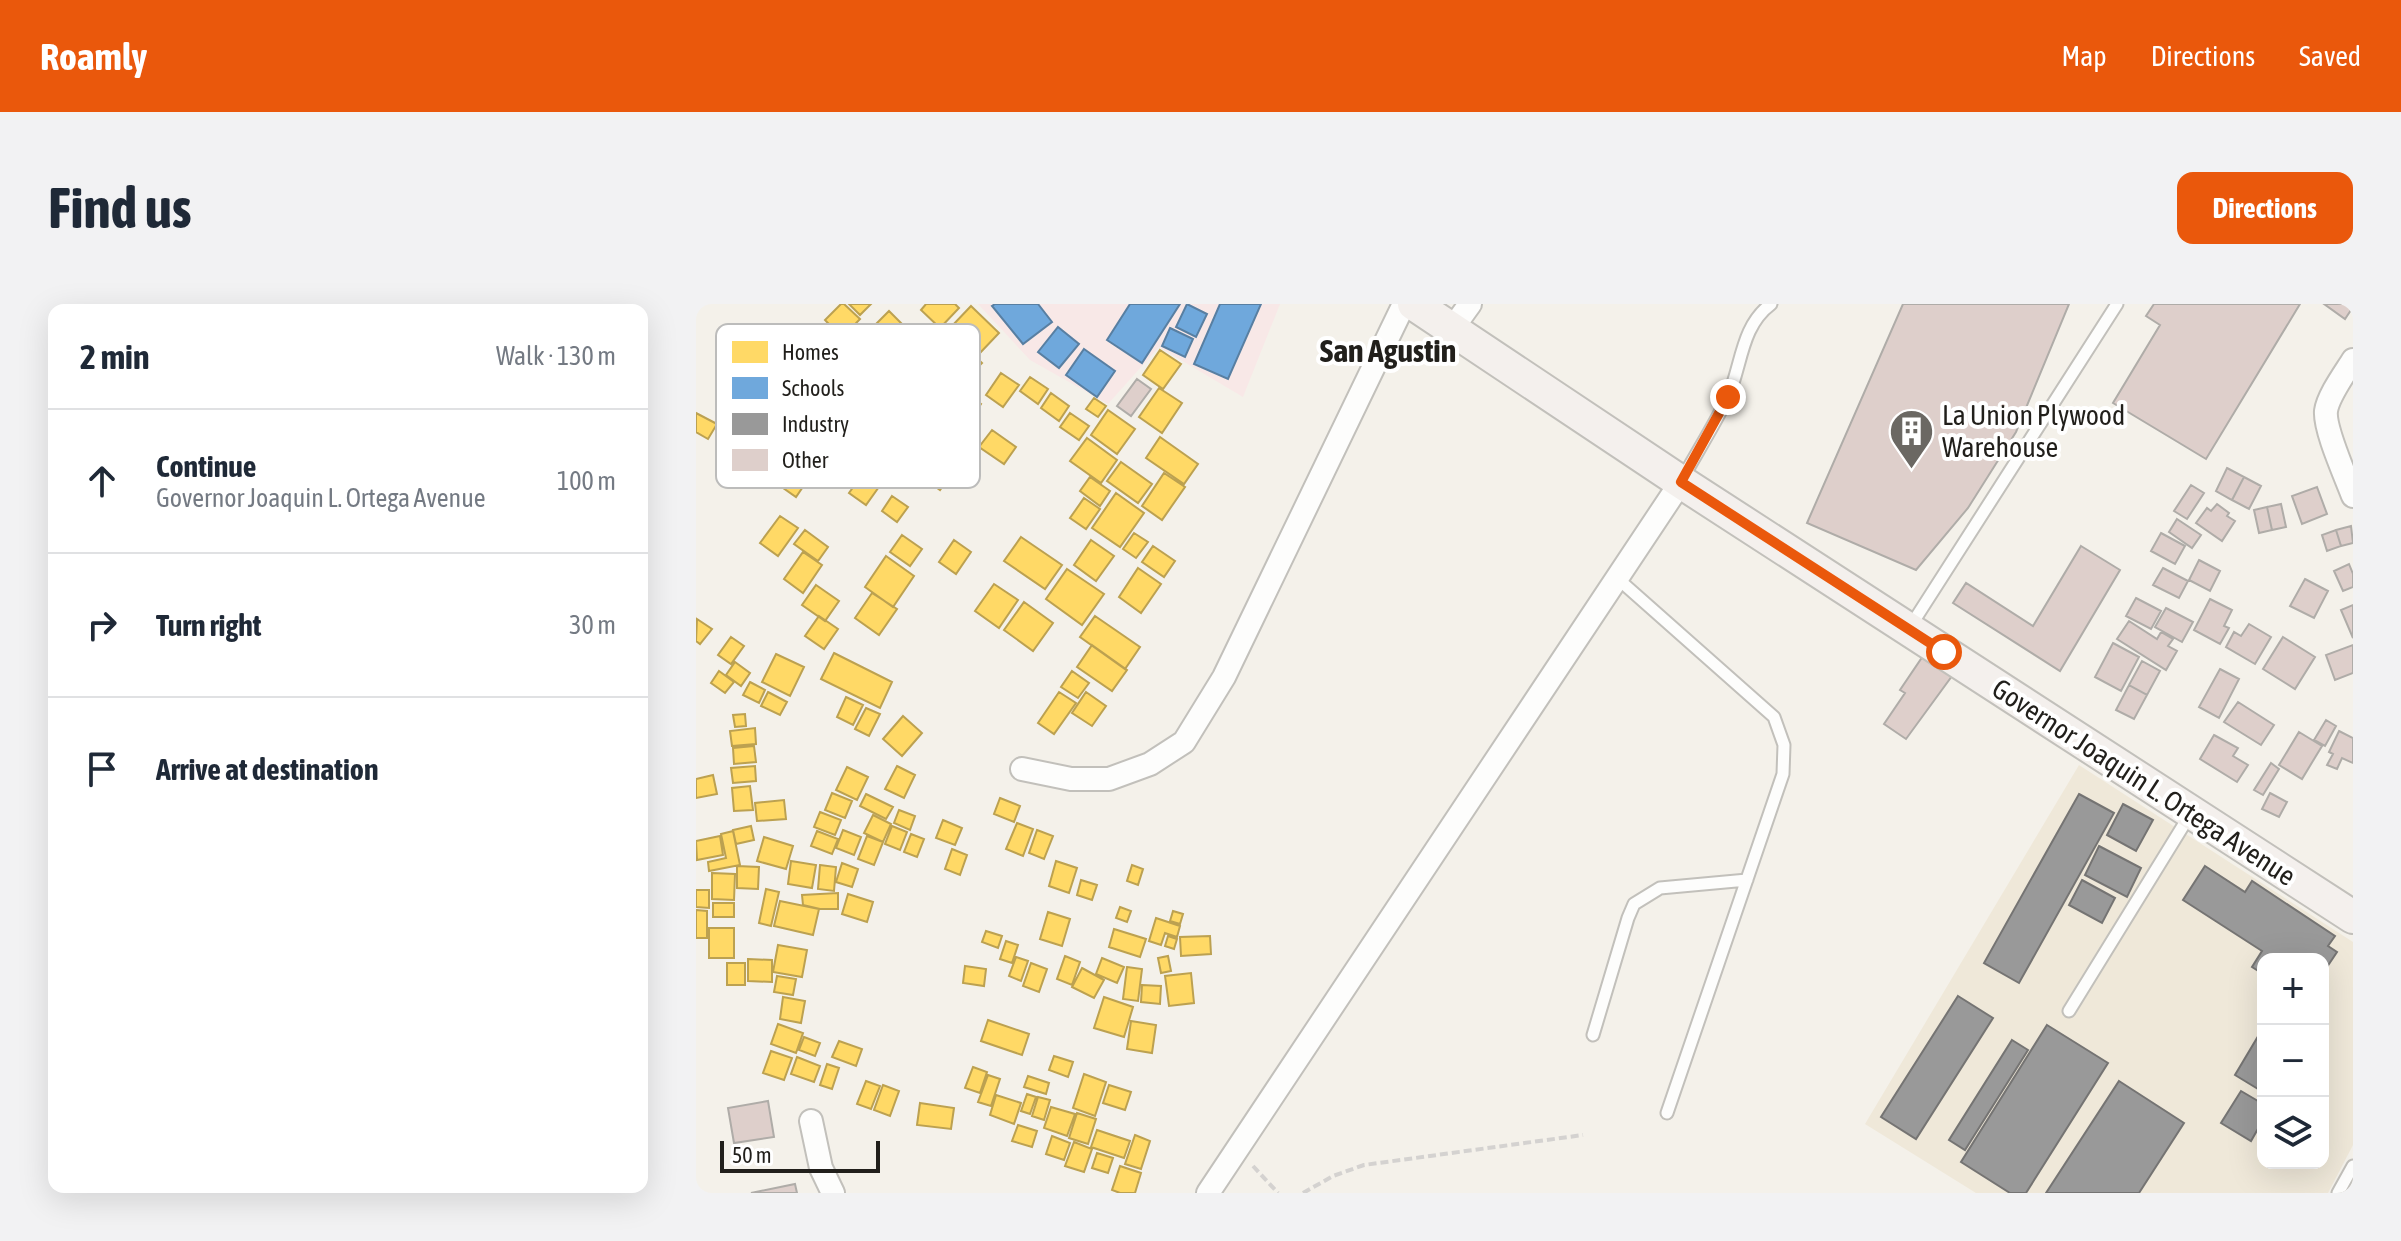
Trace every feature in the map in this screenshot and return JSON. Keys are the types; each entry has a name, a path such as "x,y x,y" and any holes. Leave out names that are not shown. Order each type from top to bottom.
{"street":[{"path":"1022,769 1071,779 1109,779 1150,764 1184,742 1224,677 1404,304"},
{"name":"Governor Joaquin L. Ortega Avenue","path":"1414,304 1461,316 1681,482 2353,917"},
{"path":"2353,360 2334,390 2326,411 2330,433 2353,496"},
{"path":"1208,1193 1681,482"},
{"path":"811,1121 821,1168 833,1193"}],"lane":[{"path":"1681,482 1728,397 1744,342 1753,325 1771,304"},
{"path":"1908,630 2117,304"},
{"path":"1617,578 1774,717 1784,745 1783,774 1667,1113"},
{"path":"2069,1011 2192,813"},
{"path":"1593,1035 1634,904 1660,888 1747,880"},
{"path":"2338,1193 2353,1166"}],"path":[{"path":"1303,1193 1333,1176 1364,1165 1404,1157 1583,1135"},
{"path":"1237,1149 1278,1193"}],"shaded area":[{"path":"978,304 1280,304 1243,397 1159,347 1108,404 1030,360"},
{"path":"2079,765 2353,942 2353,1145 2328,1193 1976,1193 1865,1124"}],"building: Homes":[{"path":"841,304 860,319 855,324 829,324 825,320"},
{"path":"849,304 871,304 860,315"},
{"path":"926,304 955,304 959,308 944,324 936,324 921,310"},
{"path":"971,306 999,333 980,353 980,324 954,324"},
{"path":"889,311 902,324 876,324"},
{"path":"1160,350 1181,364 1163,389 1143,375"},
{"path":"1001,373 1019,385 1003,407 986,395"},
{"path":"1030,377 1048,389 1038,404 1020,391"},
{"path":"1159,388 1182,403 1162,433 1139,417"},
{"path":"1051,393 1069,406 1059,421 1041,408"},
{"path":"1094,398 1106,406 1098,417 1086,409"},
{"path":"1108,410 1135,429 1117,454 1091,435"},
{"path":"696,413 716,423 708,439 696,432"},
{"path":"1070,413 1089,426 1079,440 1060,427"},
{"path":"992,430 1016,447 1004,464 980,446"},
{"path":"1160,437 1198,464 1184,484 1146,458"},
{"path":"1087,438 1117,460 1101,483 1070,461"},
{"path":"1121,462 1152,484 1138,503 1107,481"},
{"path":"1164,473 1185,487 1162,520 1142,506"},
{"path":"1090,477 1110,491 1100,506 1080,491"},
{"path":"783,488 802,488 796,497"},
{"path":"853,488 878,488 866,505 849,493"},
{"path":"1116,493 1144,513 1120,547 1092,528"},
{"path":"892,496 908,507 897,522 882,511"},
{"path":"1084,498 1100,509 1086,529 1070,518"},
{"path":"780,516 798,528 778,556 760,543"},
{"path":"805,530 828,547 818,561 794,544"},
{"path":"1134,533 1148,542 1136,558 1123,549"},
{"path":"902,535 922,549 910,566 890,552"},
{"path":"1021,537 1062,565 1045,589 1004,561"},
{"path":"954,540 971,552 956,574 939,562"},
{"path":"1091,540 1114,556 1096,581 1074,565"},
{"path":"1153,546 1175,561 1164,577 1142,562"},
{"path":"803,552 822,565 803,593 784,579"},
{"path":"886,556 914,576 893,607 865,587"},
{"path":"1138,568 1161,584 1141,613 1119,597"},
{"path":"1067,569 1104,594 1082,625 1046,599"},
{"path":"994,584 1018,600 999,628 975,611"},
{"path":"816,585 839,601 825,621 802,605"},
{"path":"872,593 897,609 879,635 855,618"},
{"path":"1024,602 1053,623 1033,651 1004,630"},
{"path":"819,616 838,629 824,649 805,636"},
{"path":"1095,616 1140,647 1125,669 1080,637"},
{"path":"697,619 712,629 700,644 696,641"},
{"path":"731,637 744,646 731,664 718,655"},
{"path":"1092,645 1127,670 1112,691 1077,667"},
{"path":"834,653 892,682 880,708 821,679"},
{"path":"776,654 804,667 790,696 762,682"},
{"path":"735,662 750,673 741,686 726,675"},
{"path":"719,671 734,682 725,693 711,683"},
{"path":"1072,671 1089,683 1078,698 1061,687"},
{"path":"750,682 765,690 759,703 743,695"},
{"path":"768,692 787,702 780,715 761,706"},
{"path":"1059,692 1076,703 1054,734 1038,723"},
{"path":"1086,692 1106,706 1092,726 1072,713"},
{"path":"846,697 863,705 853,725 837,717"},
{"path":"866,708 880,714 869,736 855,729"},
{"path":"745,714 746,726 735,727 733,715"},
{"path":"903,716 922,733 902,756 883,739"},
{"path":"755,728 756,744 732,746 730,731"},
{"path":"754,746 756,762 734,764 733,748"},
{"path":"755,766 756,781 733,783 731,768"},
{"path":"897,766 915,775 904,798 885,789"},
{"path":"847,767 868,777 857,800 836,790"},
{"path":"713,775 717,794 696,798 696,779"},
{"path":"750,786 753,810 734,811 732,788"},
{"path":"832,793 852,801 845,818 825,810"},
{"path":"866,794 893,807 886,819 860,806"},
{"path":"1000,798 1020,806 1014,822 994,814"},
{"path":"784,800 786,819 757,821 755,803"},
{"path":"899,810 915,816 910,830 894,823"},
{"path":"820,812 841,820 835,835 814,827"},
{"path":"873,815 891,824 883,842 864,833"},
{"path":"943,820 962,828 955,845 936,838"},
{"path":"1017,823 1033,829 1023,856 1006,849"},
{"path":"751,826 754,840 736,844 733,830"},
{"path":"892,826 907,832 900,850 885,844"},
{"path":"843,830 861,837 854,855 836,848"},
{"path":"1037,830 1053,836 1044,859 1029,853"},
{"path":"733,831 740,865 709,871 708,862 726,858 721,834"},
{"path":"817,831 838,839 832,854 811,846"},
{"path":"911,834 924,839 917,857 904,852"},
{"path":"720,836 723,855 697,860 696,841"},
{"path":"867,836 883,842 874,865 858,859"},
{"path":"764,837 793,846 786,869 757,861"},
{"path":"952,849 967,855 960,875 945,869"},
{"path":"791,861 816,865 812,888 788,884"},
{"path":"1056,861 1077,868 1069,893 1049,886"},
{"path":"842,863 858,869 852,887 836,882"},
{"path":"820,865 836,867 834,891 818,889"},
{"path":"1132,865 1143,869 1138,885 1127,881"},
{"path":"737,866 759,867 758,889 737,888"},
{"path":"712,873 735,874 734,900 712,899"},
{"path":"1081,880 1097,885 1092,900 1077,895"},
{"path":"766,889 779,892 771,926 759,923"},
{"path":"696,890 709,890 709,908 696,907"},
{"path":"838,893 838,909 803,905 802,895"},
{"path":"848,894 873,902 867,922 842,914"},
{"path":"780,901 819,909 813,935 774,926"},
{"path":"713,903 734,903 734,917 713,917"},
{"path":"1120,907 1131,911 1127,922 1116,918"},
{"path":"696,910 707,911 707,938 696,938"},
{"path":"1173,911 1183,914 1180,924 1170,921"},
{"path":"1048,912 1070,919 1062,946 1040,939"},
{"path":"1156,918 1180,926 1177,937 1165,933 1161,945 1149,941"},
{"path":"709,928 734,928 734,958 709,958"},
{"path":"1114,929 1146,939 1140,957 1109,947"},
{"path":"986,931 1002,936 998,948 982,942"},
{"path":"1168,936 1177,939 1174,949 1165,946"},
{"path":"1210,936 1211,954 1181,956 1180,937"},
{"path":"1006,941 1018,945 1012,963 1000,959"},
{"path":"778,945 807,950 802,977 773,972"},
{"path":"1065,956 1080,962 1072,985 1057,979"},
{"path":"1168,956 1171,971 1161,973 1158,958"},
{"path":"1016,957 1028,961 1021,981 1009,976"},
{"path":"1102,958 1124,967 1117,983 1096,974"},
{"path":"748,959 772,960 772,982 748,981"},
{"path":"727,963 745,963 745,985 727,985"},
{"path":"1031,963 1047,969 1039,992 1023,986"},
{"path":"965,966 986,969 984,986 963,983"},
{"path":"1127,967 1142,969 1138,1001 1123,999"},
{"path":"1082,968 1104,980 1094,998 1072,987"},
{"path":"1191,973 1194,1003 1169,1006 1165,976"},
{"path":"777,976 796,979 793,995 774,992"},
{"path":"1142,985 1161,986 1160,1004 1141,1002"},
{"path":"783,997 805,1001 801,1023 780,1019"},
{"path":"1104,997 1133,1007 1124,1037 1094,1028"},
{"path":"988,1020 1029,1034 1022,1055 981,1041"},
{"path":"1131,1021 1156,1025 1152,1053 1127,1049"},
{"path":"778,1024 803,1033 796,1053 771,1044"},
{"path":"804,1037 820,1043 815,1056 799,1050"},
{"path":"839,1041 862,1049 856,1066 832,1057"},
{"path":"771,1051 792,1058 784,1080 763,1073"},
{"path":"1054,1056 1073,1062 1068,1077 1049,1070"},
{"path":"797,1057 820,1066 814,1082 791,1074"},
{"path":"827,1064 839,1068 832,1089 820,1085"},
{"path":"973,1067 987,1072 980,1093 965,1088"},
{"path":"1084,1074 1106,1082 1095,1116 1073,1108"},
{"path":"988,1075 1000,1079 991,1106 978,1102"},
{"path":"1028,1076 1049,1083 1046,1094 1024,1087"},
{"path":"866,1081 880,1086 871,1109 857,1104"},
{"path":"883,1085 899,1091 890,1116 874,1110"},
{"path":"1109,1085 1131,1092 1125,1110 1103,1103"},
{"path":"1027,1094 1036,1097 1030,1114 1021,1111"},
{"path":"996,1095 1021,1103 1014,1124 990,1115"},
{"path":"1038,1097 1050,1100 1044,1120 1032,1116"},
{"path":"920,1103 954,1108 951,1129 917,1125"},
{"path":"1051,1107 1075,1114 1067,1136 1044,1128"},
{"path":"1077,1113 1096,1119 1088,1144 1069,1138"},
{"path":"1018,1125 1037,1131 1032,1147 1012,1141"},
{"path":"1097,1130 1130,1141 1124,1158 1091,1147"},
{"path":"1135,1135 1150,1141 1141,1169 1125,1164"},
{"path":"1052,1136 1070,1143 1064,1160 1046,1154"},
{"path":"1074,1142 1092,1149 1084,1172 1065,1166"},
{"path":"1097,1153 1113,1158 1108,1173 1092,1168"},
{"path":"1120,1166 1141,1173 1135,1193 1112,1190"}],"building: Schools":[{"path":"1038,304 1052,322 1023,344 992,306"},
{"path":"1130,304 1180,304 1142,363 1107,340"},
{"path":"1187,304 1207,314 1196,337 1176,327"},
{"path":"1220,304 1261,304 1228,379 1194,364"},
{"path":"1058,327 1079,344 1059,368 1038,352"},
{"path":"1170,328 1193,339 1185,357 1162,346"},
{"path":"1084,349 1115,371 1097,397 1066,375"}],"building: Industry":[{"path":"2079,794 2114,813 2019,983 1984,963"},
{"path":"2123,804 2153,820 2136,851 2107,835"},
{"path":"2099,846 2141,868 2127,897 2085,875"},
{"path":"2205,866 2245,892 2252,881 2335,936 2328,946 2337,952 2329,964 2329,953 2261,953 2183,900"},
{"path":"2082,880 2115,898 2102,923 2069,905"},
{"path":"1958,996 1993,1018 1916,1139 1881,1117"},
{"path":"2047,1025 2108,1063 2026,1193 2010,1193 1961,1162"},
{"path":"2257,1038 2257,1088 2235,1075"},
{"path":"2012,1040 2028,1050 1965,1150 1949,1140"},
{"path":"2119,1081 2184,1123 2139,1193 2046,1193"},
{"path":"2241,1091 2257,1100 2257,1130 2251,1141 2221,1123"}],"building: Other":[{"name":"La Union Plywood Warehouse","path":"1903,304 2069,304 2016,432 1968,508 1916,570 1807,523"},
{"path":"2154,304 2300,304 2206,459 2113,403 2160,325 2146,316"},
{"path":"2324,304 2353,304 2353,307 2345,319"},
{"path":"1137,379 1151,389 1131,416 1117,406"},
{"path":"2227,468 2244,477 2232,500 2216,491"},
{"path":"2244,477 2261,486 2249,509 2232,500"},
{"path":"2191,485 2204,493 2187,519 2174,511"},
{"path":"2317,487 2327,514 2302,524 2292,496"},
{"path":"2217,504 2235,521 2222,541 2196,523 2207,508 2211,511"},
{"path":"2281,504 2286,527 2272,530 2267,507"},
{"path":"2267,507 2272,530 2259,533 2254,510"},
{"path":"2177,519 2201,535 2192,548 2169,532"},
{"path":"2351,526 2353,543 2341,546 2336,530"},
{"path":"2336,530 2341,546 2327,551 2322,535"},
{"path":"2161,533 2185,546 2175,564 2151,551"},
{"path":"2081,546 2120,570 2060,671 1953,603 1966,583 2033,626"},
{"path":"2199,560 2220,571 2210,591 2189,580"},
{"path":"2349,564 2353,587 2343,591 2334,571"},
{"path":"2163,568 2188,581 2179,598 2153,585"},
{"path":"2305,579 2328,591 2314,618 2290,606"},
{"path":"2136,598 2161,611 2151,629 2126,616"},
{"path":"2210,599 2232,610 2224,626 2229,628 2220,644 2194,630"},
{"path":"2353,605 2353,638 2341,610"},
{"path":"2166,608 2193,622 2182,642 2155,627"},
{"path":"2129,621 2157,639 2161,632 2173,639 2168,646 2177,651 2166,670 2117,639"},
{"path":"2249,624 2271,637 2255,664 2226,647 2234,632 2241,636"},
{"path":"2283,637 2315,657 2295,689 2263,669"},
{"path":"2113,643 2139,657 2121,691 2095,677"},
{"path":"2353,645 2353,673 2335,680 2326,655"},
{"path":"1923,656 1952,676 1906,739 1884,724 1905,693 1900,690"},
{"path":"2142,661 2160,671 2147,695 2129,685"},
{"path":"2220,669 2239,679 2219,718 2199,707"},
{"path":"2129,685 2147,695 2134,719 2116,710"},
{"path":"2238,702 2274,725 2261,745 2224,722"},
{"path":"2326,720 2336,726 2325,746 2314,740"},
{"path":"2339,731 2353,738 2353,763 2342,758 2337,769 2327,765 2333,754 2329,752"},
{"path":"2299,732 2322,746 2302,779 2279,765"},
{"path":"2214,735 2238,748 2233,756 2248,765 2237,782 2200,759"},
{"path":"2271,763 2279,769 2263,795 2254,790"},
{"path":"2270,793 2287,802 2279,817 2262,809"},
{"path":"768,1101 774,1137 734,1143 728,1108"},
{"path":"795,1184 797,1193 751,1193"}],"place":[{"name":"La Union Plywood Warehouse","path":"1911,470"}],"district":[{"name":"San Agustin","path":"1388,350"}],"route":[{"path":"1728,397 1681,482 1944,652"}]}
